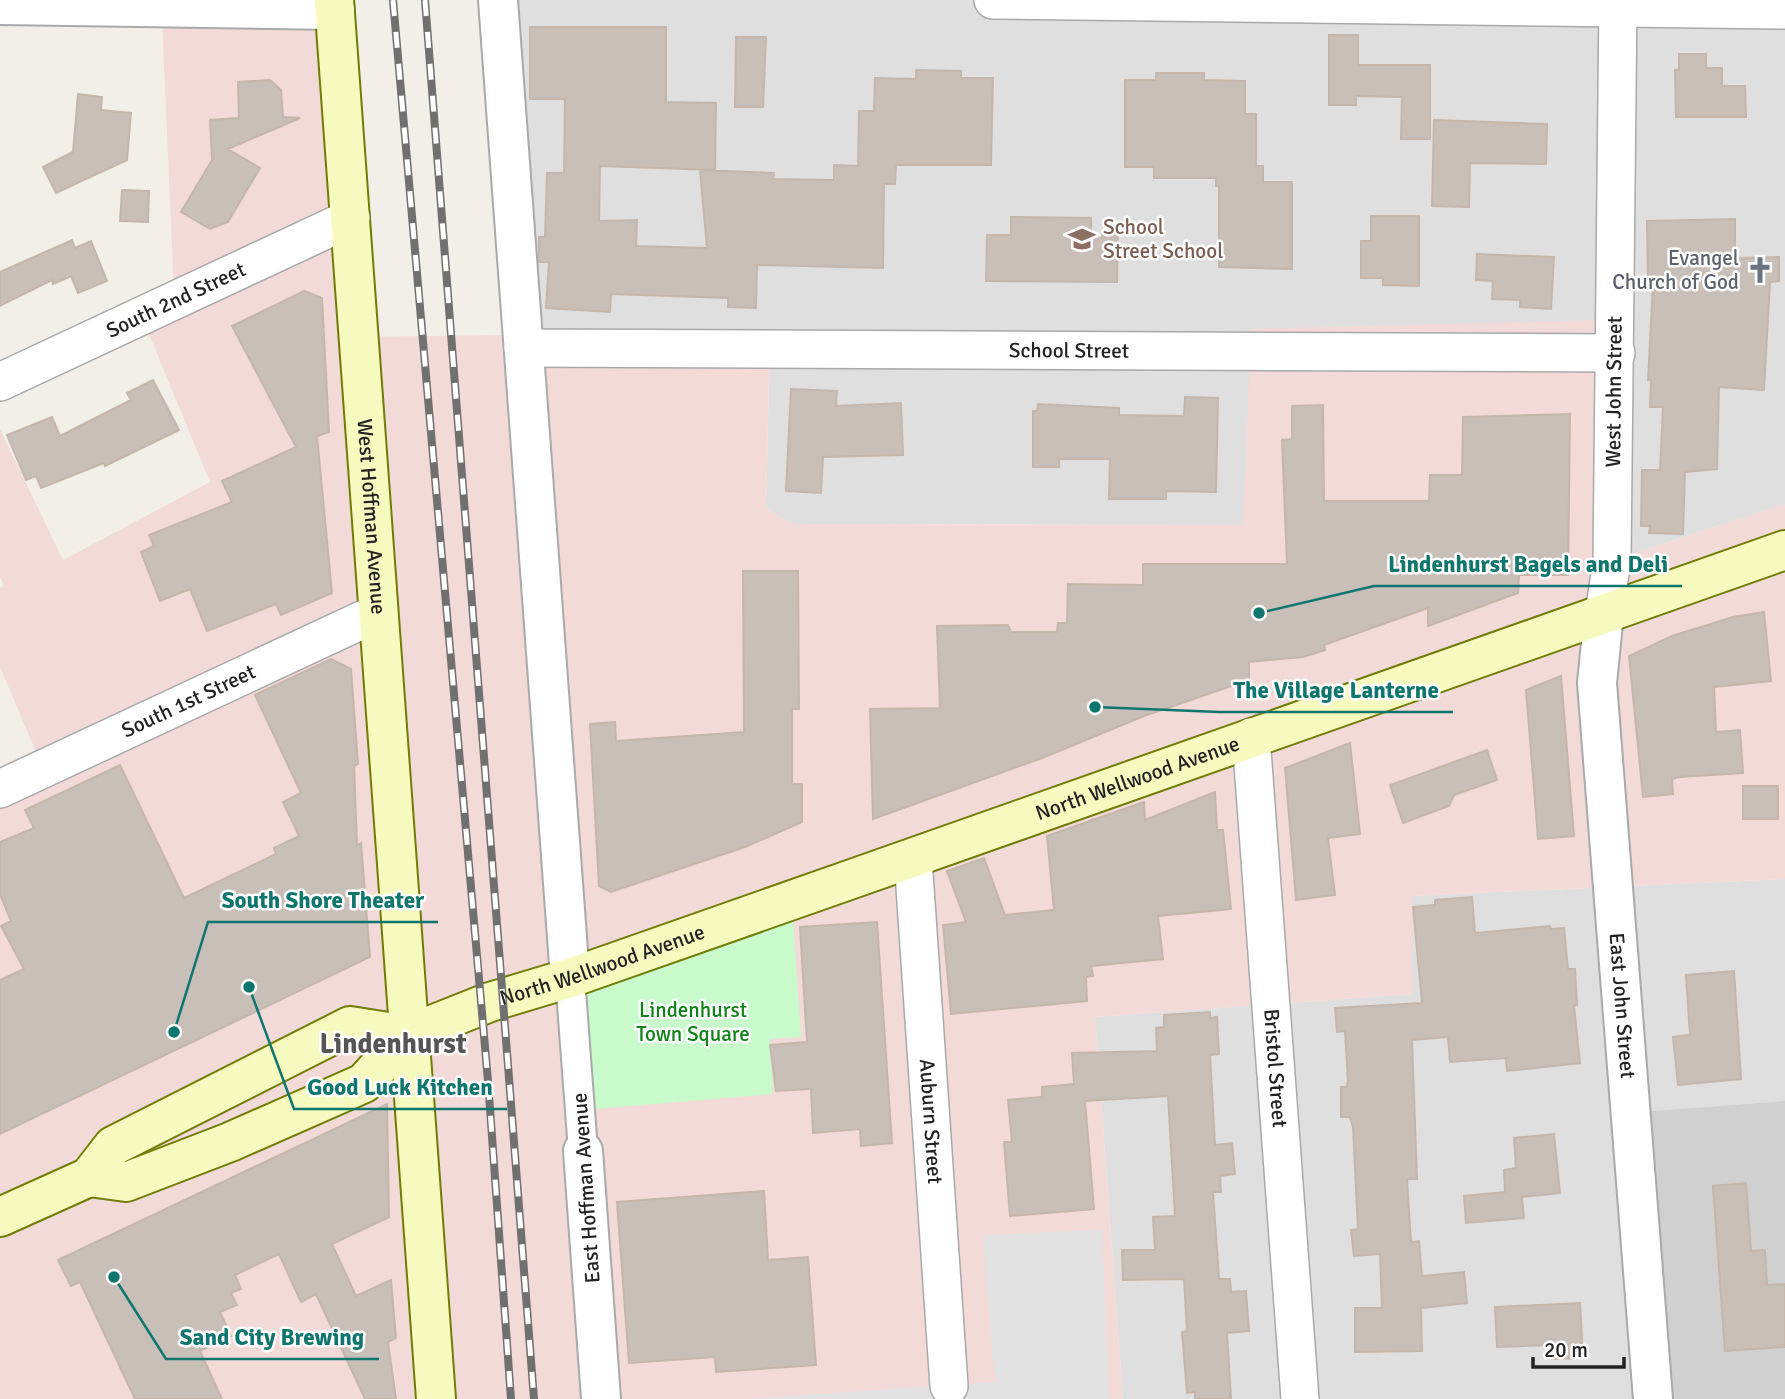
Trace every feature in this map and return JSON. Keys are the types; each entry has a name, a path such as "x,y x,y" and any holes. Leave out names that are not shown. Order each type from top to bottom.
{"main road":[{"name":"West Hoffman Avenue","path":"334,5 407,1035"},
{"name":"North Wellwood Avenue","path":"407,1035 490,1002 570,978 1785,550"},
{"path":"0,1217 89,1177 113,1146 350,1026 407,1035"},
{"path":"89,1177 126,1182 169,1168 364,1083 407,1035"},
{"path":"407,1035 436,1399"}],"street":[{"path":"498,0 570,978"},
{"path":"993,0 1618,5 1785,10"},
{"path":"0,5 334,5"},
{"name":"West John Street","path":"1604,612 1612,561 1618,5"},
{"name":"South 2nd Street","path":"0,382 351,218"},
{"name":"School Street","path":"523,348 1616,353"},
{"name":"East John Street","path":"1604,612 1597,683 1653,1399"},
{"name":"South 1st Street","path":"0,789 377,613"},
{"name":"Bristol Street","path":"1251,737 1300,1399"},
{"name":"Auburn Street","path":"913,858 949,1386"},
{"name":"East Hoffman Avenue","path":"570,978 601,1399"}],"shaded area":[{"path":"513,0 1785,0 1785,504 1601,564 1243,525 793,524 766,508 770,333 532,333"},
{"path":"326,19 346,337 770,332 766,508 793,524 1243,525 1251,329 1603,320 1601,564 1785,504 1785,879 1412,896 1413,994 1095,1017 1123,1399 0,1399 0,800 47,778 0,667 0,588 4,586 0,577 0,429 63,560 210,482 146,327 175,315 162,20"},
{"path":"1785,879 1785,1399 1123,1399 1095,1017 1412,994 1412,896"},
{"path":"1785,1101 1785,1399 1664,1399 1641,1112"},
{"path":"1102,1230 1109,1399 745,1399 998,1382 993,1364 983,1235"}],"green space":[{"name":"Lindenhurst Town Square","path":"792,904 801,1037 770,1039 773,1094 583,1110 573,981"}],"building":[{"path":"530,27 666,27 666,102 716,103 715,170 600,166 599,221 637,220 636,246 707,248 700,170 774,173 773,179 834,180 834,165 858,166 859,111 874,111 875,78 916,79 916,70 961,71 961,78 993,78 991,165 896,165 895,184 884,184 883,268 757,265 756,308 728,307 728,298 611,294 610,312 546,308 549,262 539,262 539,237 545,237 547,173 564,173 565,99 530,99"},
{"path":"1329,35 1358,35 1358,65 1430,65 1430,139 1401,139 1402,97 1356,96 1356,105 1329,105"},
{"path":"736,37 766,37 763,107 735,107"},
{"path":"1679,54 1706,54 1706,68 1722,68 1722,86 1745,86 1746,117 1676,117 1675,70 1679,70"},
{"path":"1156,73 1204,73 1204,80 1245,81 1245,114 1256,114 1256,166 1263,166 1263,182 1292,182 1292,269 1219,267 1219,186 1216,186 1216,178 1154,178 1154,167 1125,167 1125,80 1156,80"},
{"path":"270,80 281,90 283,117 300,118 228,149 260,168 228,222 210,229 181,212 212,160 210,120 239,118 238,82"},
{"path":"78,94 102,97 101,110 131,113 127,160 56,193 43,167 73,152"},
{"path":"1434,120 1547,124 1546,164 1470,163 1469,207 1432,206"},
{"path":"122,190 149,191 148,222 120,221"},
{"path":"1371,216 1419,216 1419,286 1383,285 1383,278 1361,278 1361,241 1371,241"},
{"path":"1011,217 1091,218 1091,234 1118,235 1117,282 986,281 987,235 1011,235"},
{"path":"1735,219 1735,258 1779,257 1779,281 1770,282 1764,390 1719,387 1717,469 1685,472 1683,534 1649,533 1650,526 1641,526 1642,470 1660,470 1663,407 1650,407 1651,380 1648,380 1653,284 1648,284 1647,221"},
{"path":"72,240 75,248 91,241 107,281 78,293 71,276 53,284 52,280 0,306 0,272"},
{"path":"1477,254 1554,257 1551,309 1520,307 1520,300 1492,299 1493,281 1476,280"},
{"path":"304,291 322,298 329,432 317,436 332,593 281,615 276,604 207,631 190,589 160,601 141,552 154,546 149,535 232,502 222,481 296,447 232,326"},
{"path":"153,380 179,430 105,466 104,463 41,488 36,476 26,480 7,435 52,417 60,436 131,400 127,393"},
{"path":"791,389 837,391 836,406 901,403 903,455 823,457 821,493 786,491"},
{"path":"1185,397 1218,398 1216,492 1166,491 1166,499 1109,499 1110,459 1059,459 1059,467 1033,467 1033,411 1037,411 1038,404 1119,408 1119,415 1184,416"},
{"path":"1323,405 1324,501 1429,501 1430,475 1462,475 1463,417 1570,414 1568,575 1519,575 1518,593 1428,626 1428,608 1324,645 1325,650 1303,657 1249,662 1249,680 1144,716 1042,758 873,819 870,709 940,708 937,626 1008,625 1011,632 1057,632 1058,623 1067,623 1068,584 1143,585 1143,564 1287,564 1282,440 1292,439 1292,406"},
{"path":"743,571 798,571 799,709 792,709 792,784 802,784 802,822 745,847 611,892 599,886 590,724 615,722 616,741 744,732"},
{"path":"1764,612 1771,681 1714,687 1716,732 1740,730 1743,773 1679,777 1672,779 1673,794 1643,797 1629,656 1672,636 1733,617"},
{"path":"331,659 351,669 358,764 354,766 357,845 361,843 370,957 0,1134 0,980 24,969 1,926 11,921 0,894 0,842 34,828 25,810 120,765 184,898 276,854 274,848 299,836 283,802 301,793 255,695"},
{"path":"1561,676 1574,836 1538,839 1526,690"},
{"path":"1350,743 1360,834 1328,838 1335,895 1296,900 1285,768"},
{"path":"1487,750 1497,780 1454,795 1449,806 1403,823 1390,785"},
{"path":"1743,786 1778,786 1778,819 1743,819"},
{"path":"1215,792 1217,830 1223,830 1231,909 1158,916 1163,959 1091,966 1093,976 1086,977 1087,1001 951,1014 943,925 966,922 947,871 984,858 1005,915 1054,910 1047,836 1144,802 1145,820"},
{"path":"1472,897 1475,933 1550,926 1551,929 1564,928 1568,969 1575,969 1577,1005 1574,1006 1580,1063 1507,1071 1506,1058 1450,1062 1448,1037 1412,1040 1417,1179 1407,1179 1411,1242 1419,1241 1422,1276 1464,1272 1467,1303 1421,1308 1422,1351 1355,1352 1355,1308 1382,1308 1380,1254 1354,1256 1351,1230 1358,1229 1353,1127 1350,1117 1341,1117 1341,1087 1346,1087 1348,1081 1345,1031 1337,1032 1335,1008 1422,1003 1413,907 1435,905 1435,900"},
{"path":"877,922 892,1143 861,1146 860,1129 813,1133 811,1089 776,1091 770,1045 807,1042 800,927"},
{"path":"1734,971 1741,1079 1678,1085 1673,1037 1690,1035 1686,975"},
{"path":"1210,1012 1210,1018 1217,1017 1219,1054 1210,1055 1215,1145 1232,1143 1235,1174 1220,1176 1221,1192 1213,1192 1219,1279 1230,1279 1231,1292 1246,1291 1249,1331 1227,1333 1231,1399 1195,1399 1195,1392 1187,1393 1182,1332 1187,1331 1184,1279 1123,1280 1122,1250 1155,1250 1153,1217 1175,1216 1168,1096 1085,1101 1094,1209 1010,1216 1004,1142 1012,1142 1008,1100 1042,1097 1042,1087 1074,1084 1072,1053 1157,1051 1156,1028 1164,1027 1164,1015"},
{"path":"387,1104 389,1217 332,1244 356,1296 391,1280 396,1338 388,1342 396,1399 365,1399 316,1294 301,1302 279,1254 235,1275 241,1289 231,1293 237,1305 220,1312 231,1336 200,1351 222,1399 135,1399 80,1282 71,1286 58,1260"},
{"path":"1554,1134 1560,1193 1522,1197 1524,1218 1466,1223 1464,1196 1505,1192 1504,1170 1516,1168 1514,1138"},
{"path":"1746,1183 1751,1251 1765,1250 1767,1285 1785,1284 1785,1347 1725,1351 1713,1186"},
{"path":"764,1191 768,1260 808,1257 816,1365 716,1372 715,1357 629,1363 617,1202"},
{"path":"1580,1303 1583,1358 1550,1359 1549,1345 1497,1347 1495,1307"}],"railway":[{"path":"393,0 488,1081 511,1399"},
{"path":"425,0 534,1399"}],"place":[{"name":"School Street School","path":"1082,239"},
{"name":"Evangel Church of God","path":"1760,270"},
{"name":"Lindenhurst Bagels and Deli","path":"1259,613"},
{"name":"The Village Lanterne","path":"1095,707"},
{"name":"Good Luck Kitchen","path":"249,987"},
{"name":"South Shore Theater","path":"174,1032"},
{"name":"Sand City Brewing","path":"114,1277"}],"district":[{"name":"Lindenhurst","path":"393,1043"}]}
